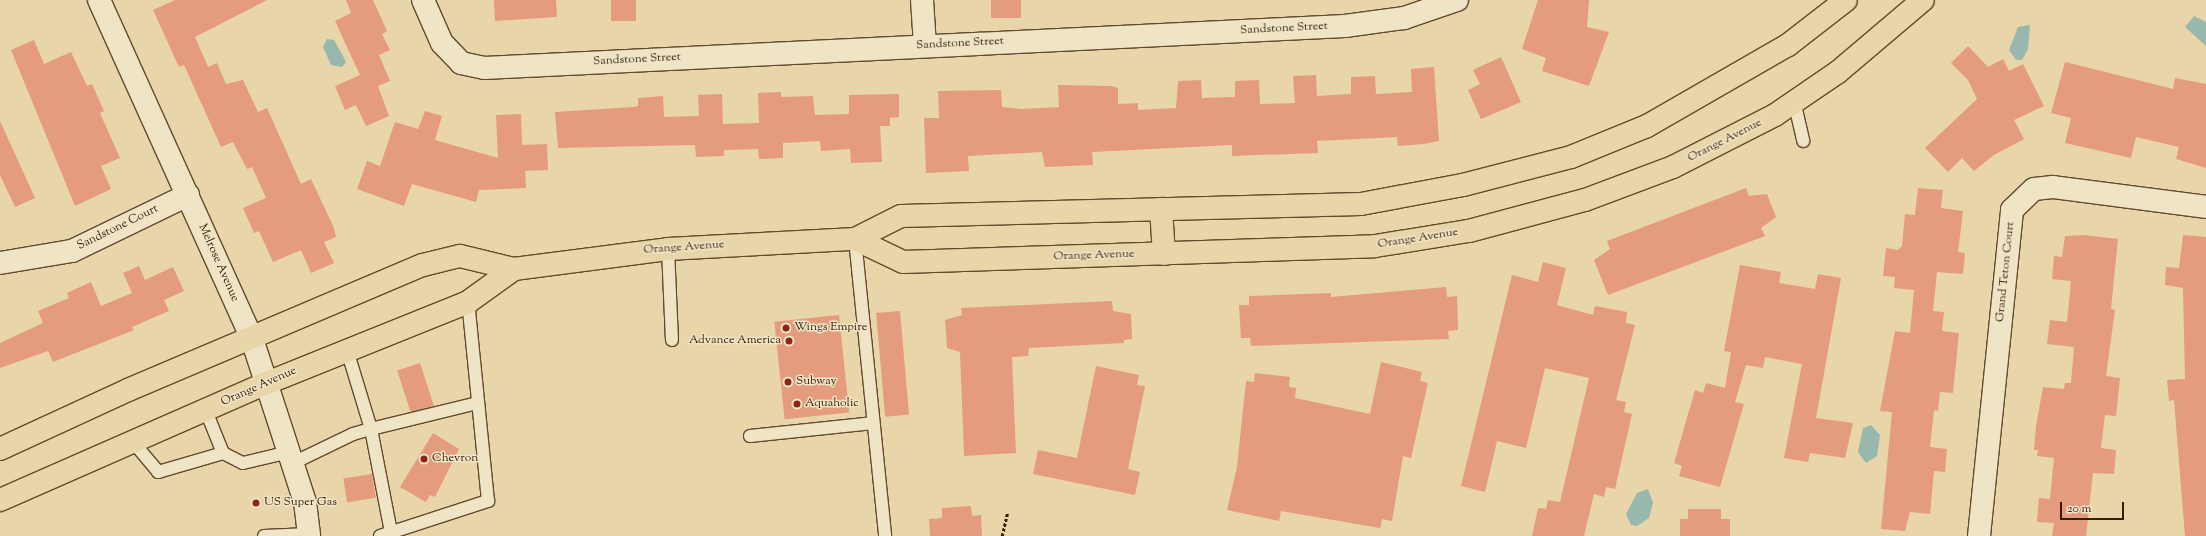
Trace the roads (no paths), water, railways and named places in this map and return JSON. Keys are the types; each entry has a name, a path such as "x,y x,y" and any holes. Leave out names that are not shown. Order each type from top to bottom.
{"main road":[{"name":"Orange Avenue","path":"0,449 128,390 252,339 423,265 460,256 514,269 668,249 855,239 901,216 1360,204 1463,185 1571,156 1647,126 1723,86 1788,45 1846,0"},
{"name":"Orange Avenue","path":"855,239 903,262 1374,246 1469,231 1585,200 1672,167 1795,105 1907,17 1923,0"},
{"path":"1160,209 1164,254"},
{"name":"Orange Avenue","path":"0,500 134,443 267,383 468,302 514,269"}],"street":[{"name":"Melrose Avenue","path":"99,0 252,339 305,502 309,535"},
{"name":"Sandstone Street","path":"423,0 442,43 461,63 484,68 925,45 1345,26 1404,18 1457,0"},
{"path":"922,0 925,45"},
{"name":"Grand Teton Court","path":"1979,536 2012,210 2034,189 2053,187 2206,207"},
{"name":"Sandstone Court","path":"0,264 72,251 188,195"}],"lane":[{"path":"1795,105 1804,141"},
{"path":"855,239 885,536"},
{"path":"668,249 672,340"},
{"path":"347,350 371,429 386,534 488,501 468,302"},
{"path":"206,411 223,453 243,463 291,457 371,429 478,403"},
{"path":"750,436 873,423"},
{"path":"134,443 158,472 223,453"},
{"path":"264,536 309,535"}],"water":[{"path":"2194,16 2206,22 2206,46 2185,27"},
{"path":"2030,25 2028,49 2022,60 2016,60 2009,50 2018,27"},
{"path":"327,39 334,40 343,56 346,62 342,67 331,65 323,47"},
{"path":"1871,425 1880,435 1877,456 1866,463 1858,452 1863,428"},
{"path":"1648,489 1653,503 1649,518 1637,526 1631,525 1626,514 1637,493"}],"place":[{"name":"Wings Empire","path":"786,328"},
{"name":"Advance America","path":"789,341"},
{"name":"Subway","path":"788,382"},
{"name":"Aquaholic","path":"797,404"},
{"name":"Chevron","path":"424,459"},
{"name":"US Super Gas","path":"256,503"}]}
